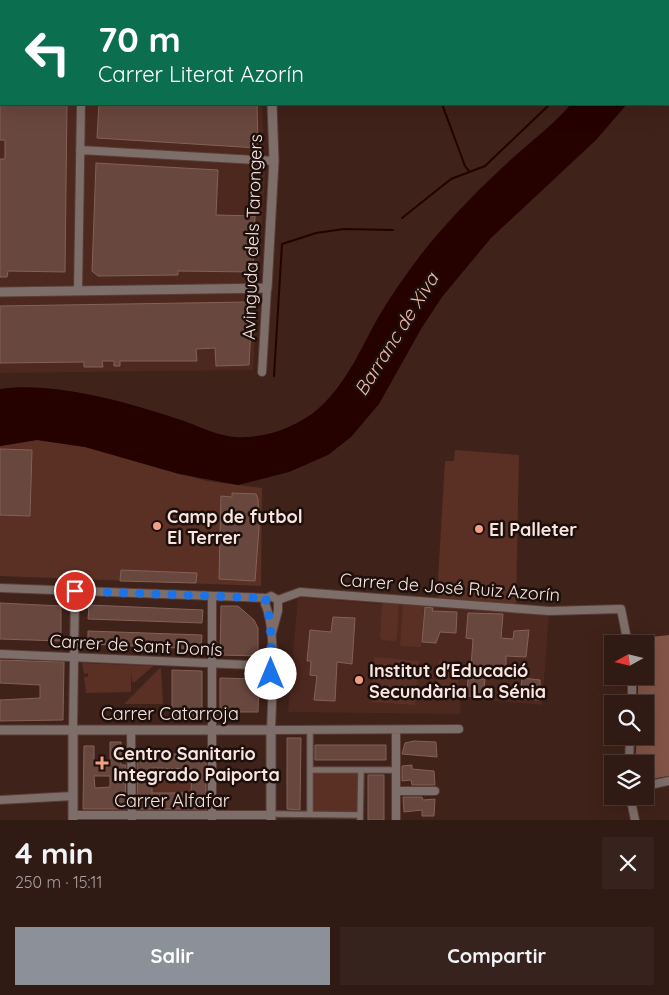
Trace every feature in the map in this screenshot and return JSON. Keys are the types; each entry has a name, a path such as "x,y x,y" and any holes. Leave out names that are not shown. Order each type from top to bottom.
{"street":[{"path":"78,291 81,105"},
{"name":"Avinguda dels Tarongers","path":"262,372 274,161 272,105"},
{"path":"80,150 274,161"},
{"path":"0,292 267,288"},
{"path":"0,588 267,598 273,596 278,602"},
{"path":"73,818 75,591"},
{"name":"Carrer de José Ruiz Azorín","path":"278,602 300,592 549,611 621,609 626,635"},
{"path":"212,596 212,818"},
{"path":"267,598 265,604 268,609 271,635 273,816 310,814 360,817 361,770"},
{"path":"268,609 274,609 278,602"},
{"path":"271,635 278,602"},
{"name":"Carrer de Sant Donís","path":"0,654 271,666"},
{"name":"Carrer Catarroja","path":"0,730 460,730"},
{"path":"131,730 132,818"},
{"path":"310,730 310,814"},
{"path":"396,730 396,820"},
{"path":"310,770 396,770"},
{"path":"654,784 669,781"},
{"path":"396,791 435,791"},
{"path":"0,800 73,796"},
{"path":"632,805 635,820"},
{"name":"Carrer Alfafar","path":"73,818 273,816"}],"shaded area":[{"path":"0,105 262,105 265,175 253,370 0,373"},
{"path":"37,440 85,447 207,481 262,488 261,586 0,576 0,446"},
{"name":"El Palleter","path":"455,450 519,455 516,603 510,605 442,600 437,596 445,461 454,461"},
{"path":"298,597 379,604 380,600 549,614 542,705 461,698 460,714 288,712"},
{"path":"385,603 399,604 397,639 394,641 382,640 380,637 382,605"},
{"path":"403,603 424,605 421,647 400,646"},
{"path":"669,635 669,776 654,778 654,755 636,755 636,745 654,745 654,695 638,695 638,685 654,685 654,637"},
{"path":"374,657 419,661 415,705 371,702"},
{"path":"439,660 460,662 457,692 437,690"},
{"path":"82,663 153,666 135,682 132,682 131,670 131,692 86,693 84,677 88,677 88,673 84,674"},
{"path":"161,667 163,704 124,704"},
{"path":"312,771 359,771 359,813 312,813"},
{"path":"137,773 191,773 191,793 144,793 144,790 152,790 152,777 136,777"}],"water":[{"name":"Barranc de Xiva","path":"570,105 626,105 596,140 491,238 442,297 421,329 379,404 351,437 328,455 289,472 238,485 179,474 85,447 37,440 0,446 0,389 21,387 66,390 113,400 178,419 212,432 235,437 269,434 301,421 319,408 338,388 391,297 431,242 483,186"}],"building":[{"path":"0,105 67,105 65,272 8,271 7,277 0,277 0,159 5,159 5,140 0,140"},
{"path":"99,105 257,105 258,148 97,138"},
{"path":"96,163 218,170 216,215 255,216 253,272 178,271 178,275 98,276 92,271"},
{"path":"247,302 252,308 249,365 216,366 215,348 196,349 197,361 120,361 120,366 114,366 114,361 102,361 103,367 84,367 84,362 0,363 0,306"},
{"path":"0,449 32,450 30,516 0,515"},
{"path":"232,493 256,494 258,499 259,528 255,581 219,579 221,496 232,497"},
{"path":"121,570 197,573 196,583 120,581"},
{"path":"0,603 61,606 61,641 0,639"},
{"path":"89,605 203,610 202,623 88,619"},
{"path":"221,606 238,606 254,620 258,628 258,656 220,655"},
{"path":"425,607 433,608 432,611 457,612 456,633 440,632 436,643 422,642"},
{"path":"468,613 503,614 501,638 513,639 514,631 529,630 526,657 506,656 506,670 471,667 473,639 466,638"},
{"path":"333,617 355,618 352,664 337,662 335,701 314,700 317,676 310,675 311,661 307,661 310,630 331,632"},
{"path":"88,631 202,635 201,649 88,644"},
{"path":"0,660 64,662 63,720 0,721 0,700 40,698 40,685 0,683"},
{"path":"172,670 202,671 202,717 172,717"},
{"path":"220,678 259,679 258,712 220,712"},
{"path":"522,678 540,680 540,700 520,699"},
{"path":"468,679 485,679 483,697 467,696"},
{"path":"287,738 301,738 300,810 287,809"},
{"path":"414,741 436,742 437,757 402,754 405,743"},
{"path":"110,742 121,742 121,765 126,765 125,809 83,809 84,746 94,746 94,761 110,761","holes":["94,776 110,776 110,787 95,788"]},
{"path":"315,745 386,745 386,760 315,760"},
{"path":"137,754 206,754 206,809 138,809","holes":["152,768 192,769 191,793 152,793"]},
{"path":"412,765 412,769 434,771 435,785 412,785 411,780 402,781 402,766"},
{"path":"368,775 384,775 384,820 368,820"},
{"path":"403,797 422,797 423,800 435,799 434,816 422,816 422,810 404,812"}],"waterway":[{"path":"442,105 465,166 469,171"},
{"path":"402,218 451,179 485,166 549,105"},
{"path":"274,376 282,244 316,233 344,229 393,230"}],"place":[{"name":"Camp de futbol El Terrer","path":"157,526"},
{"name":"El Palleter","path":"479,529"},
{"name":"Institut d'Educació Secundària La Sénia","path":"359,680"},
{"name":"Centro Sanitario Integrado Paiporta","path":"102,763"}],"route":[{"path":"75,591 267,598 265,602 268,609 271,635 271,674"}]}
